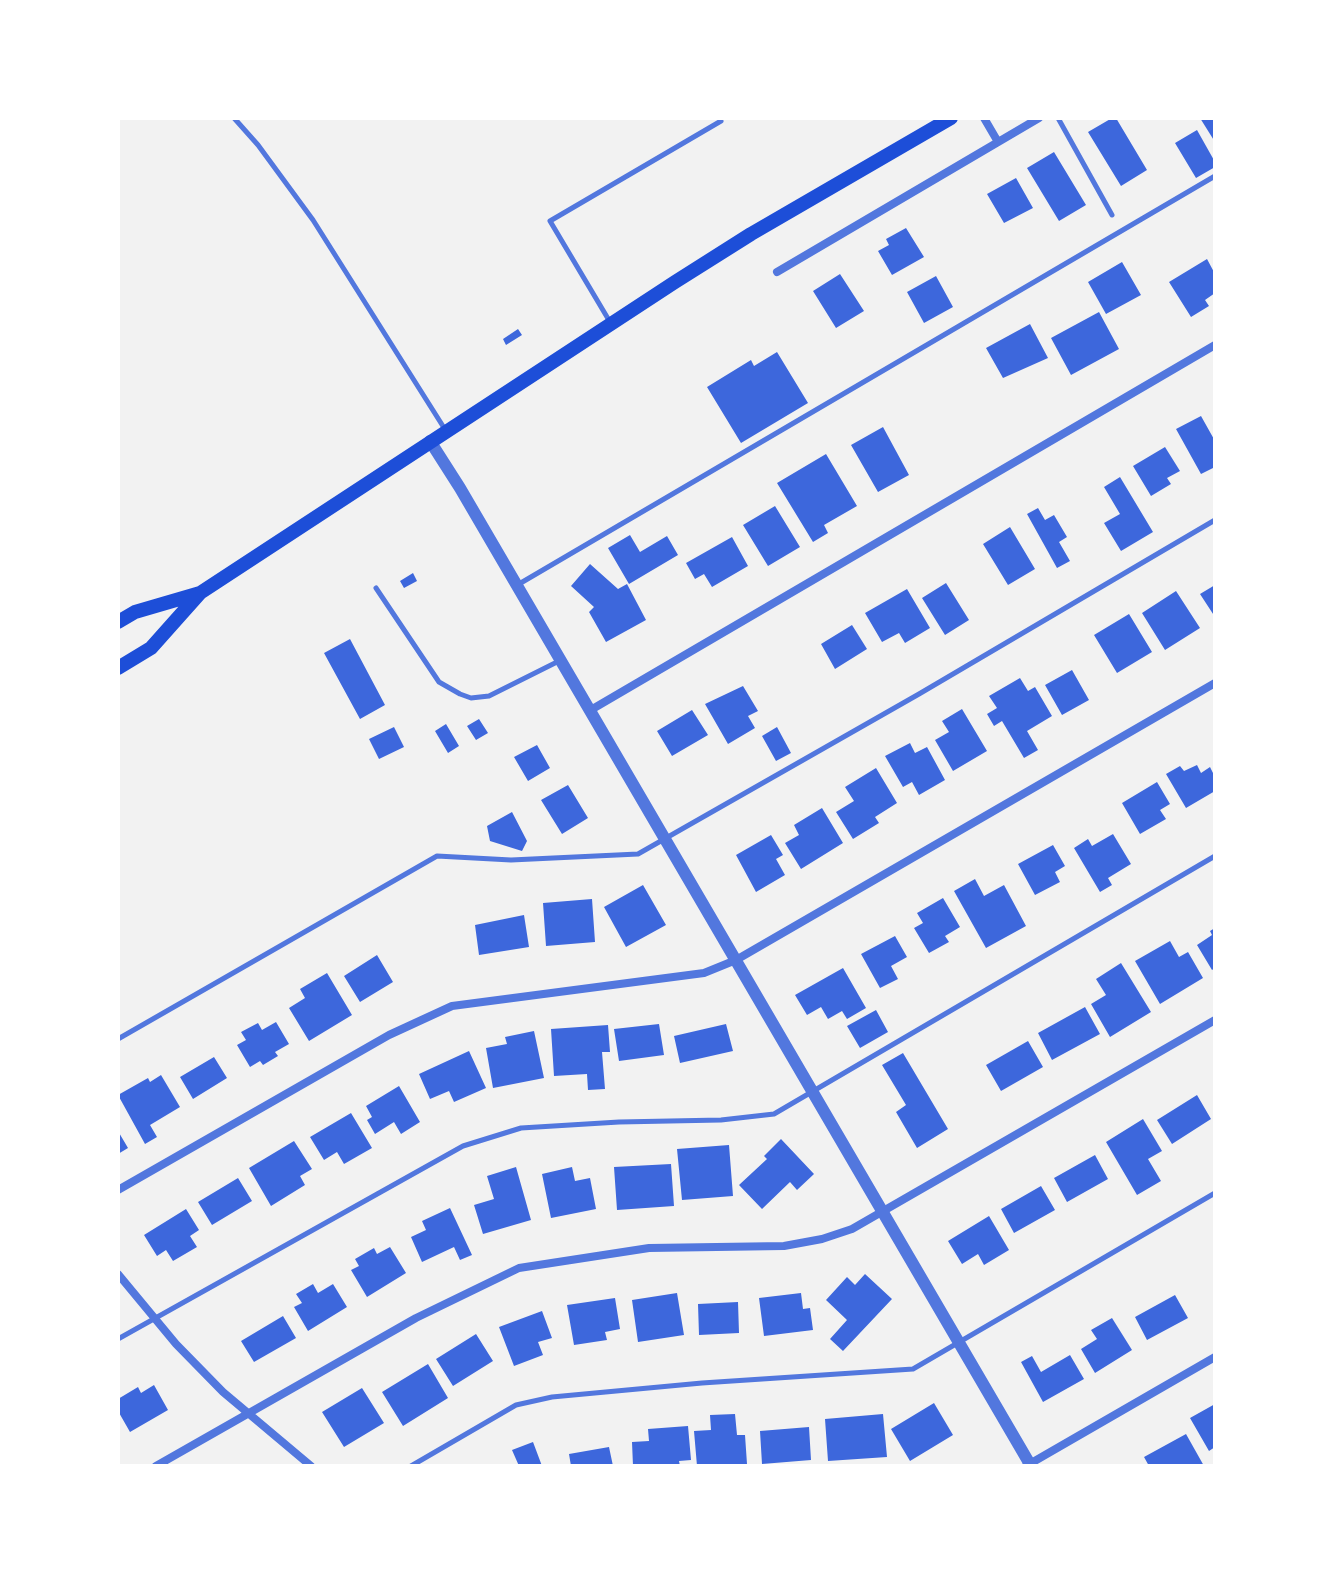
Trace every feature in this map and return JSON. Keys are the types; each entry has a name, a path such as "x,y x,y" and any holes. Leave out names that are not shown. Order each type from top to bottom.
{"main road":[{"path":"118,668 151,648 200,593 430,441 764,226 951,118"},
{"path":"118,622 135,612 200,593"}],"street":[{"path":"984,118 998,142"},
{"path":"777,272 1039,118"},
{"path":"589,711 1215,345"},
{"path":"430,441 813,1091 1028,1465 1215,1357"},
{"path":"118,1190 389,1035 452,1006 704,973 736,960 1215,683"},
{"path":"156,1466 416,1318 519,1268 649,1248 784,1246 852,1229 1215,1020"},
{"path":"118,1274 153,1318 223,1392 311,1466"}],"lane":[{"path":"234,118 313,220 446,431"},
{"path":"1058,118 1112,215"},
{"path":"611,323 550,221 721,121"},
{"path":"517,585 1215,176"},
{"path":"118,1039 437,856 511,860 638,854 1215,520"},
{"path":"376,588 439,682 460,694 471,698 489,696 560,660"},
{"path":"118,1339 463,1146 521,1128 721,1120 774,1114 1215,856"},
{"path":"411,1466 516,1405 540,1399 702,1383 913,1369 1215,1193"}],"building":[{"path":"1116,118 1147,170 1121,186 1088,132"},
{"path":"1200,118 1215,118 1215,142"},
{"path":"1197,130 1215,167 1196,178 1175,143"},
{"path":"1054,152 1086,205 1059,221 1027,168"},
{"path":"1016,178 1033,208 1004,223 987,194"},
{"path":"906,228 924,257 892,275 878,251 889,245 886,239"},
{"path":"1207,259 1215,274 1215,293 1205,300 1209,306 1191,317 1169,282"},
{"path":"1122,262 1141,295 1106,314 1088,282"},
{"path":"840,274 864,311 836,328 813,291"},
{"path":"936,276 953,307 924,323 907,292"},
{"path":"1099,312 1119,349 1071,375 1051,338"},
{"path":"1030,324 1048,358 1003,378 986,348"},
{"path":"518,329 522,335 506,345 503,339"},
{"path":"777,352 808,403 741,443 707,387 751,360 754,366"},
{"path":"1201,416 1215,441 1215,467 1201,474 1176,429"},
{"path":"883,427 909,475 878,492 851,445"},
{"path":"1165,447 1180,471 1167,478 1171,484 1151,496 1133,466"},
{"path":"826,454 857,506 824,525 828,533 813,542 777,483"},
{"path":"1120,477 1153,532 1121,551 1104,523 1120,514 1104,487"},
{"path":"775,506 800,547 768,566 743,525"},
{"path":"1038,508 1045,520 1054,515 1067,537 1059,542 1070,561 1057,568 1027,514"},
{"path":"1010,527 1035,569 1008,585 983,544"},
{"path":"630,535 640,552 667,536 678,555 629,584 608,548"},
{"path":"732,537 748,566 712,587 704,574 695,579 686,563"},
{"path":"590,564 618,589 627,584 646,620 606,642 589,612 594,607 571,586"},
{"path":"413,573 417,581 404,588 400,581"},
{"path":"946,583 969,620 945,635 922,598"},
{"path":"1215,585 1215,617 1200,594"},
{"path":"907,589 930,628 905,643 899,633 882,642 865,613"},
{"path":"1176,591 1200,628 1165,650 1142,613"},
{"path":"1129,614 1152,652 1117,673 1094,635"},
{"path":"852,625 867,649 835,669 821,644"},
{"path":"350,639 385,705 360,719 324,653"},
{"path":"1072,670 1089,700 1062,715 1045,685"},
{"path":"1020,678 1028,691 1035,687 1052,716 1027,731 1038,750 1024,758 1002,721 994,726 987,714 997,708 989,696"},
{"path":"743,686 758,711 748,716 755,728 728,744 705,704"},
{"path":"962,709 987,751 953,771 935,740 949,732 942,721"},
{"path":"692,710 708,735 672,756 657,731"},
{"path":"479,719 488,733 476,740 467,726"},
{"path":"446,724 459,746 448,753 435,731"},
{"path":"394,727 404,747 379,759 369,739"},
{"path":"777,727 791,753 776,761 762,736"},
{"path":"910,743 915,753 927,747 945,780 919,795 912,782 903,787 885,756"},
{"path":"537,745 550,768 528,781 514,757"},
{"path":"1197,765 1201,773 1210,767 1215,777 1215,791 1186,808 1166,774 1180,766 1184,771"},
{"path":"876,768 897,803 875,817 879,823 853,839 836,812 854,801 845,787"},
{"path":"1157,782 1170,804 1160,810 1166,819 1140,834 1122,803"},
{"path":"568,785 588,818 562,834 541,800"},
{"path":"822,808 843,843 801,869 785,843 799,835 794,825"},
{"path":"512,812 527,841 522,851 490,841 487,826"},
{"path":"1113,834 1131,864 1108,878 1112,885 1100,892 1074,848 1088,839 1092,846"},
{"path":"771,835 783,855 776,859 785,875 756,892 736,855"},
{"path":"1053,845 1065,866 1055,872 1060,882 1035,895 1018,864"},
{"path":"975,879 984,896 1004,885 1026,926 986,948 954,891"},
{"path":"643,885 666,925 626,947 604,907"},
{"path":"943,898 960,927 945,936 949,942 929,953 914,928 923,923 917,913"},
{"path":"592,899 595,942 546,946 543,903"},
{"path":"524,915 529,947 479,955 475,925"},
{"path":"1215,928 1215,968 1212,970 1197,945 1212,935 1210,931"},
{"path":"895,936 907,957 891,966 898,979 880,988 861,954"},
{"path":"1170,941 1179,957 1188,952 1203,978 1160,1004 1135,961"},
{"path":"377,955 393,982 360,1002 344,976"},
{"path":"1121,963 1151,1012 1110,1037 1091,1004 1106,995 1096,979"},
{"path":"843,968 866,1008 847,1019 842,1011 828,1019 821,1007 807,1015 795,995"},
{"path":"327,973 352,1015 309,1041 289,1008 305,998 300,989"},
{"path":"1085,1007 1100,1034 1052,1060 1038,1033"},
{"path":"876,1010 888,1032 860,1048 847,1026"},
{"path":"276,1022 289,1044 275,1052 278,1056 263,1065 260,1061 250,1067 237,1045 246,1040 241,1032 258,1023 262,1030"},
{"path":"659,1024 664,1055 619,1061 614,1029"},
{"path":"726,1024 733,1051 680,1063 674,1036"},
{"path":"608,1025 610,1052 602,1052 605,1089 588,1090 587,1074 554,1076 551,1029"},
{"path":"534,1031 544,1078 493,1088 486,1048 507,1044 505,1037"},
{"path":"1028,1041 1043,1067 1001,1091 986,1065"},
{"path":"469,1051 486,1088 454,1102 449,1091 430,1099 419,1074"},
{"path":"903,1053 948,1129 917,1148 896,1112 906,1105 882,1065"},
{"path":"214,1057 227,1078 193,1099 180,1077"},
{"path":"161,1075 180,1107 150,1125 157,1137 145,1144 118,1095 148,1078 150,1082"},
{"path":"399,1086 420,1122 401,1134 394,1122 375,1134 367,1120 372,1117 366,1106"},
{"path":"1197,1095 1211,1119 1172,1144 1157,1120"},
{"path":"351,1113 372,1148 344,1164 337,1152 324,1160 310,1137"},
{"path":"1143,1119 1162,1151 1148,1159 1161,1181 1137,1195 1106,1142"},
{"path":"118,1131 128,1148 118,1154"},
{"path":"781,1139 814,1174 797,1190 790,1182 762,1209 739,1185 767,1159 764,1156"},
{"path":"294,1141 312,1169 300,1176 305,1185 271,1206 249,1168"},
{"path":"729,1145 733,1196 682,1200 677,1149"},
{"path":"1095,1155 1108,1179 1067,1202 1054,1178"},
{"path":"671,1164 674,1206 617,1210 614,1167"},
{"path":"516,1167 531,1220 483,1234 474,1205 494,1199 487,1176"},
{"path":"572,1167 575,1181 590,1178 596,1209 551,1218 542,1174"},
{"path":"238,1178 252,1201 212,1225 198,1202"},
{"path":"1041,1186 1055,1210 1014,1233 1001,1209"},
{"path":"450,1208 472,1255 460,1260 454,1247 422,1262 411,1237 426,1230 422,1221"},
{"path":"186,1209 199,1230 190,1236 197,1247 173,1261 166,1250 157,1256 144,1235"},
{"path":"989,1216 1009,1250 984,1265 978,1254 962,1264 948,1241"},
{"path":"390,1247 406,1273 367,1297 351,1270 359,1266 355,1259 374,1248 377,1254"},
{"path":"865,1274 892,1299 843,1351 830,1339 847,1320 826,1300 847,1277 855,1285"},
{"path":"313,1284 318,1293 333,1284 347,1307 308,1331 294,1307 302,1303 296,1294"},
{"path":"677,1293 684,1335 638,1342 632,1300"},
{"path":"801,1293 803,1309 810,1308 813,1330 764,1336 759,1298"},
{"path":"1175,1295 1188,1318 1147,1340 1135,1317"},
{"path":"615,1298 620,1329 605,1332 607,1340 574,1345 567,1305"},
{"path":"738,1302 739,1333 699,1335 698,1304"},
{"path":"542,1311 552,1338 538,1342 543,1355 514,1366 499,1327"},
{"path":"283,1316 296,1338 254,1362 241,1341"},
{"path":"1112,1318 1132,1350 1095,1373 1081,1349 1097,1339 1091,1330"},
{"path":"476,1334 493,1361 453,1386 436,1359"},
{"path":"1070,1355 1084,1379 1043,1402 1021,1362 1032,1356 1041,1372"},
{"path":"428,1364 448,1398 403,1426 382,1392"},
{"path":"154,1385 168,1410 130,1432 118,1411 118,1399 138,1387 141,1393"},
{"path":"362,1388 384,1423 344,1447 322,1412"},
{"path":"934,1403 953,1435 910,1461 891,1429"},
{"path":"1215,1404 1215,1447 1209,1451 1190,1418"},
{"path":"735,1414 737,1435 745,1435 747,1464 697,1466 694,1431 711,1430 710,1415"},
{"path":"883,1414 887,1457 828,1461 825,1419"},
{"path":"688,1426 691,1460 679,1461 680,1466 633,1466 632,1442 649,1441 648,1429"},
{"path":"809,1427 811,1460 762,1464 760,1431"},
{"path":"1186,1434 1204,1466 1149,1466 1144,1457"},
{"path":"533,1442 542,1466 519,1466 512,1450"},
{"path":"609,1447 613,1466 571,1466 569,1454"}]}
